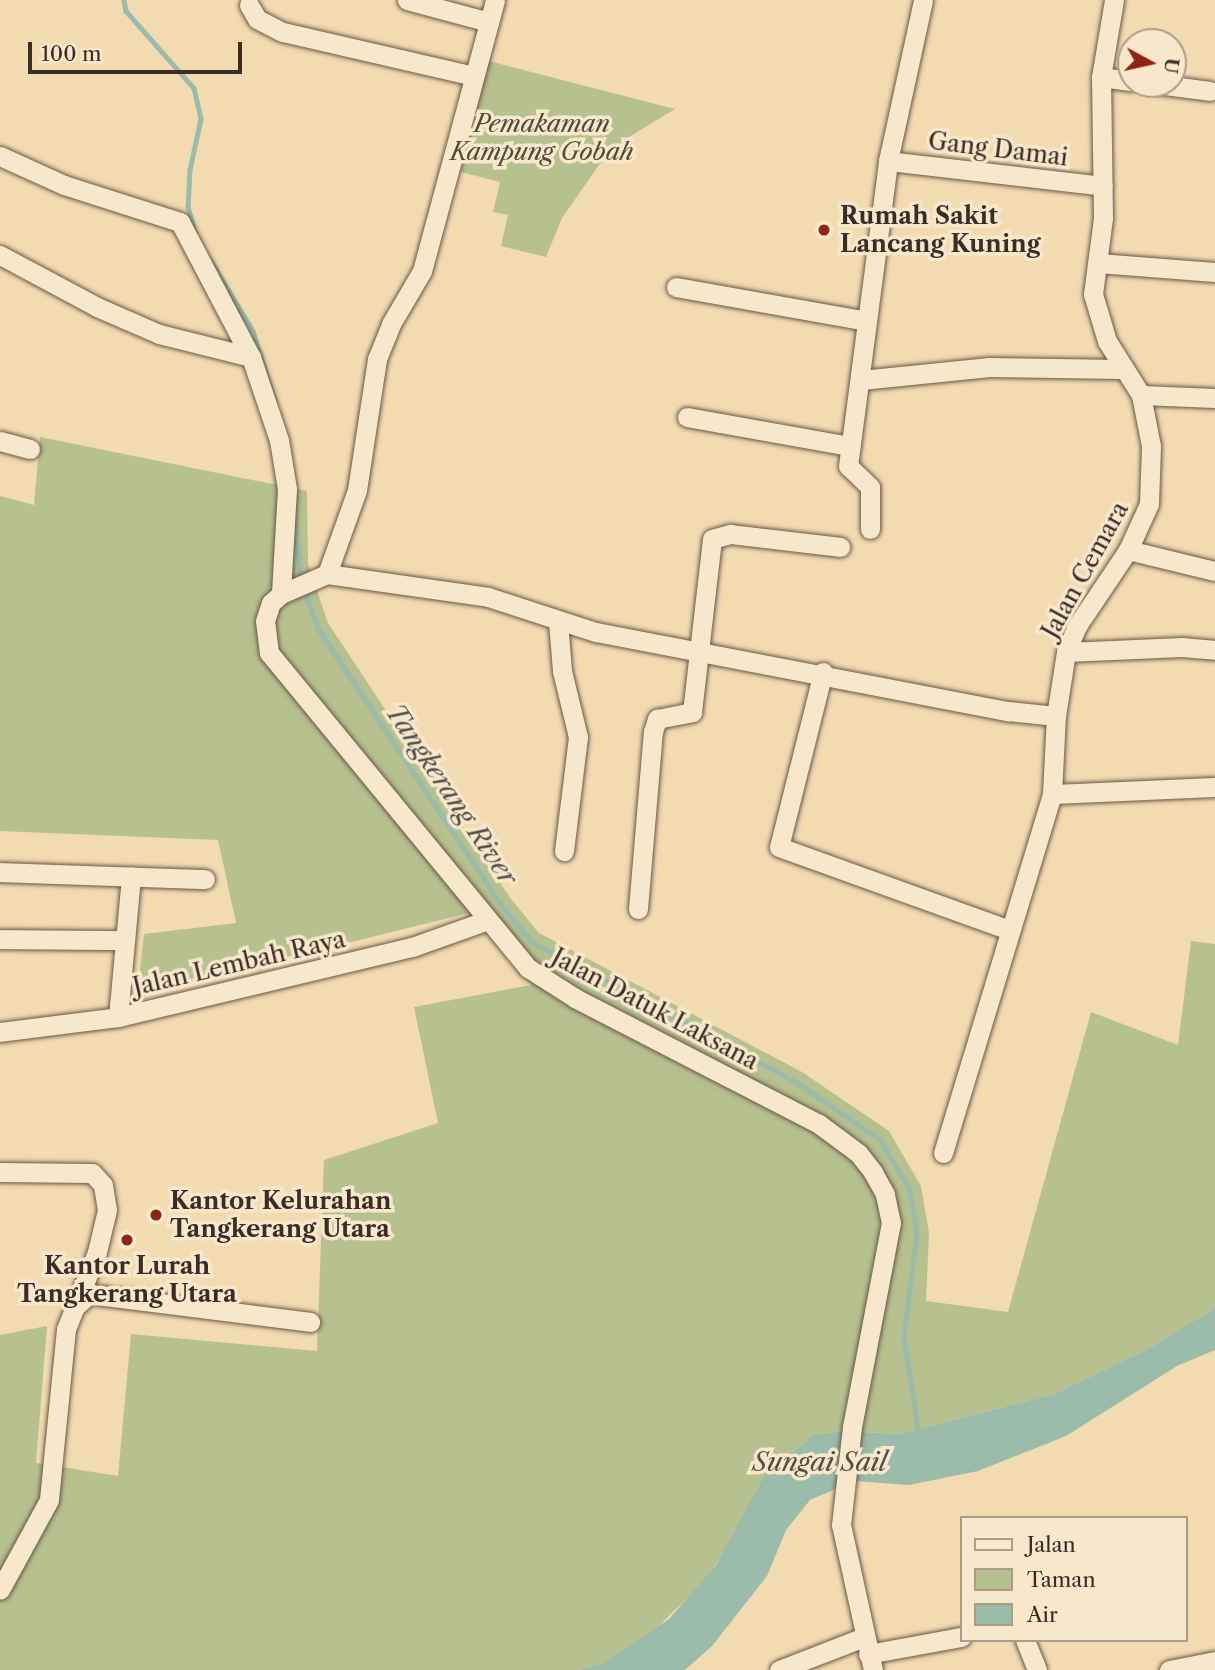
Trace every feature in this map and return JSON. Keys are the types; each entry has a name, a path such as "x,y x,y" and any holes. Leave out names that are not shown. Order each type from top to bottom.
{"street":[{"path":"407,0 489,22"},
{"path":"325,575 357,490 377,359 391,324 422,271 495,0"},
{"path":"870,529 870,487 848,466 850,446 888,161 923,0"},
{"name":"Jalan Cemara","path":"943,1153 1052,794 1056,716 1066,652 1077,626 1128,550 1149,504 1151,446 1141,395 1121,369 1098,316 1093,294 1098,263 1103,186 1101,77 1115,0"},
{"path":"249,5 257,19 283,32 474,76"},
{"path":"1101,77 1117,79"},
{"path":"1187,88 1210,91"},
{"path":"0,156 64,185 180,222 251,357 279,440 288,489 287,591 325,575 488,597 558,622 700,653 823,672 1008,711 1056,716"},
{"name":"Gang Damai","path":"888,161 1103,186"},
{"path":"0,255 97,307 159,334 251,357"},
{"path":"1098,263 1215,272"},
{"path":"676,287 867,321"},
{"path":"860,380 989,366 1121,369"},
{"path":"1141,395 1215,398"},
{"path":"687,417 850,446"},
{"path":"0,441 30,449"},
{"path":"638,909 655,723 692,712 712,539 718,534 840,547"},
{"path":"1128,550 1215,571"},
{"name":"Jalan Datuk Laksana","path":"287,591 271,603 265,621 269,653 485,921 528,968 586,1004 819,1124 858,1153 873,1172 885,1194 891,1223 852,1427 841,1525 868,1653"},
{"path":"558,622 562,671 578,737 564,851"},
{"path":"1066,652 1182,647 1215,650"},
{"path":"823,672 779,847 1009,930"},
{"path":"1052,794 1215,787"},
{"path":"118,1017 131,877"},
{"path":"0,878 205,879"},
{"name":"Jalan Lembah Raya","path":"0,1032 118,1017 412,947 485,921"},
{"path":"0,939 124,940"},
{"path":"0,1172 92,1173 103,1185 107,1209 101,1240 63,1347 49,1500 0,1590"},
{"path":"75,1307 89,1294 310,1322"},
{"path":"779,1670 960,1637"},
{"path":"1026,1642 1037,1670"},
{"path":"1169,1670 1215,1661"}],"green space":[{"name":"Pemakaman Kampung Gobah","path":"489,61 675,109 629,137 599,165 562,218 546,257 501,246 508,215 493,212 500,182 461,172"},
{"path":"40,437 307,491 308,564 328,623 511,899 539,933 802,1072 889,1131 921,1186 929,1233 926,1301 1008,1312 1091,1012 1178,1045 1191,941 1215,944 1215,1308 1144,1351 1054,1394 900,1434 842,1431 813,1435 764,1476 728,1546 703,1583 648,1636 602,1664 578,1670 0,1670 0,1335 47,1326 36,1463 118,1476 131,1334 317,1351 324,1160 438,1123 414,1007 531,985 469,913 137,995 144,934 236,923 218,840 0,831 0,496 34,505"}],"water":[{"name":"Sungai Sail","path":"1215,1308 1215,1350 1177,1366 1066,1436 978,1471 909,1485 854,1481 810,1500 786,1530 767,1576 712,1646 685,1670 578,1670 602,1664 669,1619 716,1565 764,1476 813,1435 842,1431 900,1434 1054,1394 1144,1351"}],"waterway":[{"name":"Tangkerang River","path":"124,0 126,11 194,88 201,119 190,170 188,207 195,232"},
{"name":"Tangkerang River","path":"211,261 253,331 275,401"},
{"name":"Tangkerang River","path":"295,516 301,580"},
{"name":"Tangkerang River","path":"304,588 318,628 502,906 532,942 796,1082 880,1139 910,1190 917,1233 904,1337 919,1434"}],"place":[{"name":"Rumah Sakit Lancang Kuning","path":"824,230"},
{"name":"Kantor Kelurahan Tangkerang Utara","path":"156,1215"},
{"name":"Kantor Lurah Tangkerang Utara","path":"127,1240"}]}
